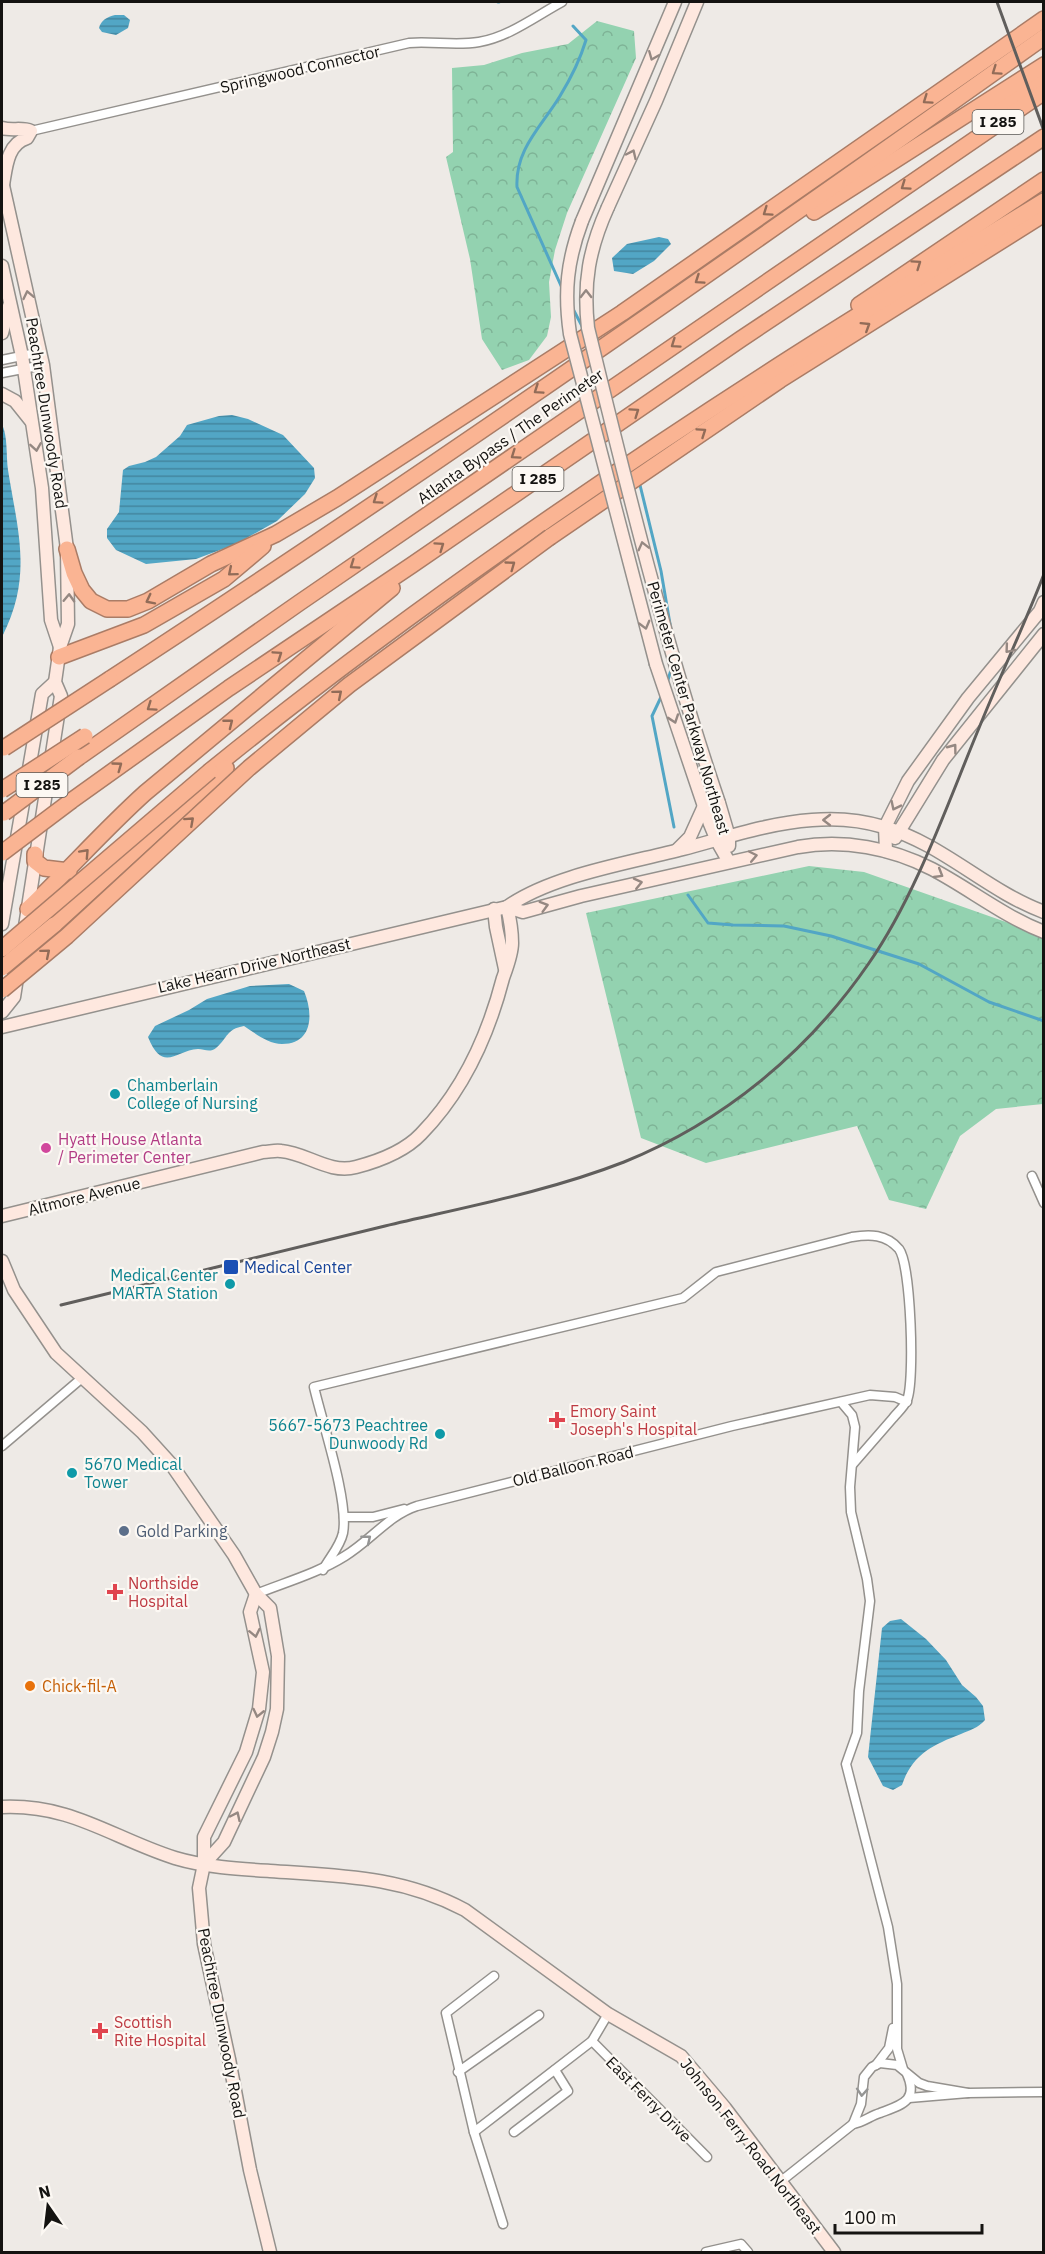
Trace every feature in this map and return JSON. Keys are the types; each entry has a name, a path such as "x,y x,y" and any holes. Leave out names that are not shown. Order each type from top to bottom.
{"highway":[{"path":"67,549 78,582 91,601 107,609 128,609 148,601 211,564 276,534 337,498 622,313 1044,19"},
{"path":"3,748 257,583 735,256 1044,37"},
{"path":"735,256 772,239 1044,65"},
{"path":"953,153 970,132 1044,74"},
{"name":"Atlanta Bypass / The Perimeter","path":"3,813 309,596 1044,92"},
{"name":"I 285","path":"2,853 183,720 741,339 1044,137"},
{"path":"768,372 783,358 886,286 1044,180"},
{"path":"2,949 210,771 398,628 567,507 768,372 1044,201"},
{"path":"2,990 67,936 249,768 350,685 550,537 780,380 1044,213"},
{"path":"60,652 144,625 224,579 276,534"},
{"path":"28,909 69,871 116,819 145,793 329,639 388,593 412,565"},
{"path":"2,968 54,925 232,763 398,628"},
{"path":"2,790 85,736 129,722"},
{"path":"35,854 35,861 44,868 69,871"}],"main road":[{"name":"Perimeter Center Parkway Northeast","path":"675,2 582,221 571,255 566,287 570,334 656,664 704,806 723,839"},
{"name":"Perimeter Center Parkway Northeast","path":"697,2 656,101 608,207 588,266 585,299 588,328 648,568 678,674 719,803 723,839 729,862"},
{"path":"2,128 15,131 25,128 32,131 27,138 19,141 12,149 2,183"},
{"name":"Peachtree Dunwoody Road","path":"2,183 42,358 67,549 68,624 54,682 42,694 2,924"},
{"name":"Peachtree Dunwoody Road","path":"2,266 23,362 42,488 51,620 60,652"},
{"path":"2,333 10,302"},
{"path":"2,394 15,401 32,423"},
{"path":"886,851 885,827 908,781 946,727 1034,619 1044,602"},
{"path":"886,851 943,760 1044,634"},
{"name":"Peachtree Dunwoody Road","path":"2,1012 14,997 28,909 61,696 54,682"},
{"path":"676,851 690,837 704,806"},
{"name":"Lake Hearn Drive Northeast","path":"507,907 522,896 556,882 676,851 814,820 845,820 885,827 898,832 944,854 1015,899 1044,912"},
{"name":"Lake Hearn Drive Northeast","path":"2,1027 494,909 507,907 523,912 581,896 813,844 846,845 886,851 932,870 1011,918 1044,932"},
{"name":"Altmore Avenue","path":"6,1213 263,1152 282,1151 336,1168 353,1168 382,1159 402,1149 420,1136 466,1074 483,1042 496,1008 512,946 507,907"},
{"path":"494,909 497,936 506,971"},
{"path":"2,1261 14,1290 56,1353 142,1432 171,1464 222,1536 256,1594 270,1608 276,1634 279,1672 277,1709 272,1732 259,1769 224,1842 204,1864"},
{"name":"Peachtree Dunwoody Road","path":"256,1594 250,1612 263,1672 259,1709 246,1752 204,1837 204,1864 199,1888 204,1944 250,2170 270,2253"},
{"name":"Johnson Ferry Road Northeast","path":"2,1807 41,1808 68,1814 176,1858 204,1864 247,1870 340,1875 386,1881 445,1899 481,1921 608,2014 681,2056 725,2108 834,2253"}],"street":[{"name":"Springwood Connector","path":"32,131 409,43 462,44 488,40 562,2"},
{"path":"2,373 23,362 42,358"},
{"path":"2,360 23,362"},
{"path":"1032,1176 1044,1203"},
{"path":"323,1570 343,1536 344,1517 340,1490 314,1387 682,1298 716,1272 852,1237 872,1234 880,1236 898,1248 902,1255 909,1301 911,1383 907,1402 853,1464"},
{"path":"2,1446 82,1378"},
{"name":"Old Balloon Road","path":"256,1594 323,1570 349,1554 372,1534 411,1508 732,1426 870,1395 895,1397 907,1402"},
{"path":"841,1402 852,1415 855,1427 850,1487 851,1512 870,1601 859,1690 857,1733 846,1764 888,1927 897,1984 897,2049 911,2086 909,2098"},
{"path":"344,1517 373,1517 411,1508"},
{"path":"494,1976 446,2013 458,2072 474,2132 503,2224"},
{"path":"853,2124 861,2103 864,2077 889,2048 896,2013"},
{"path":"458,2072 539,2014"},
{"path":"474,2132 592,2041 608,2014"},
{"name":"East Ferry Drive","path":"592,2041 707,2157"},
{"path":"876,2065 891,2063 927,2086 968,2092"},
{"path":"514,2132 568,2091 555,2070"},
{"path":"780,2182 853,2124 896,2108 909,2098 968,2092 1044,2092"},
{"path":"706,2253 741,2244 748,2253"}],"green space":[{"path":"597,21 634,31 636,58 567,213 555,250 549,282 551,317 547,336 529,360 502,370 482,339 470,259 446,157 453,152 452,68 484,65 522,53 568,44"},
{"path":"809,866 864,872 1043,935 1043,1104 996,1109 960,1136 926,1209 889,1200 857,1126 706,1163 641,1138 586,913"}],"water":[{"path":"115,15 124,15 130,20 128,28 116,35 102,32 99,28 101,23"},
{"path":"659,237 668,239 671,244 654,261 633,274 614,271 612,258 627,244"},
{"path":"232,415 248,419 283,435 314,468 315,478 305,494 277,521 236,544 196,559 146,564 116,550 107,538 107,529 119,512 123,470 156,457 180,436 187,425 219,416"},
{"path":"2,424 19,534 20,574 12,615 2,637"},
{"path":"289,984 304,991 309,1008 305,1033 293,1043 272,1042 244,1026 234,1029 220,1044 209,1051 190,1050 165,1057 159,1055 148,1037 155,1026 207,999 250,986"},
{"path":"901,1619 926,1639 946,1660 962,1685 983,1706 985,1720 974,1729 941,1742 924,1752 911,1766 902,1785 893,1790 883,1786 868,1757 882,1628 890,1621"}],"waterway":[{"path":"562,288 517,187 520,161 525,149 564,89 581,55 586,40 573,26"},
{"path":"572,307 583,328"},
{"path":"639,481 661,571 670,624"},
{"path":"667,683 671,670"},
{"path":"662,695 652,716 674,827"},
{"path":"688,895 708,923 784,926 831,936 919,964 989,1002 1044,1021"}],"railway":[{"path":"997,2 1044,131"},
{"path":"61,1305 565,1182 595,1173 660,1146 729,1105 791,1055 819,1026 845,995 886,937 930,849 1044,574"}],"place":[{"name":"Chamberlain College of Nursing","path":"115,1094"},
{"name":"Hyatt House Atlanta / Perimeter Center","path":"46,1148"},
{"name":"Medical Center","path":"231,1267"},
{"name":"Medical Center MARTA Station","path":"230,1284"},
{"name":"Emory Saint Joseph's Hospital","path":"557,1420"},
{"name":"5667-5673 Peachtree Dunwoody Rd","path":"440,1434"},
{"name":"5670 Medical Tower","path":"72,1473"},
{"name":"Gold Parking","path":"124,1531"},
{"name":"Northside Hospital","path":"115,1592"},
{"name":"Chick-fil-A","path":"30,1686"},
{"name":"Scottish Rite Hospital","path":"100,2031"}]}
